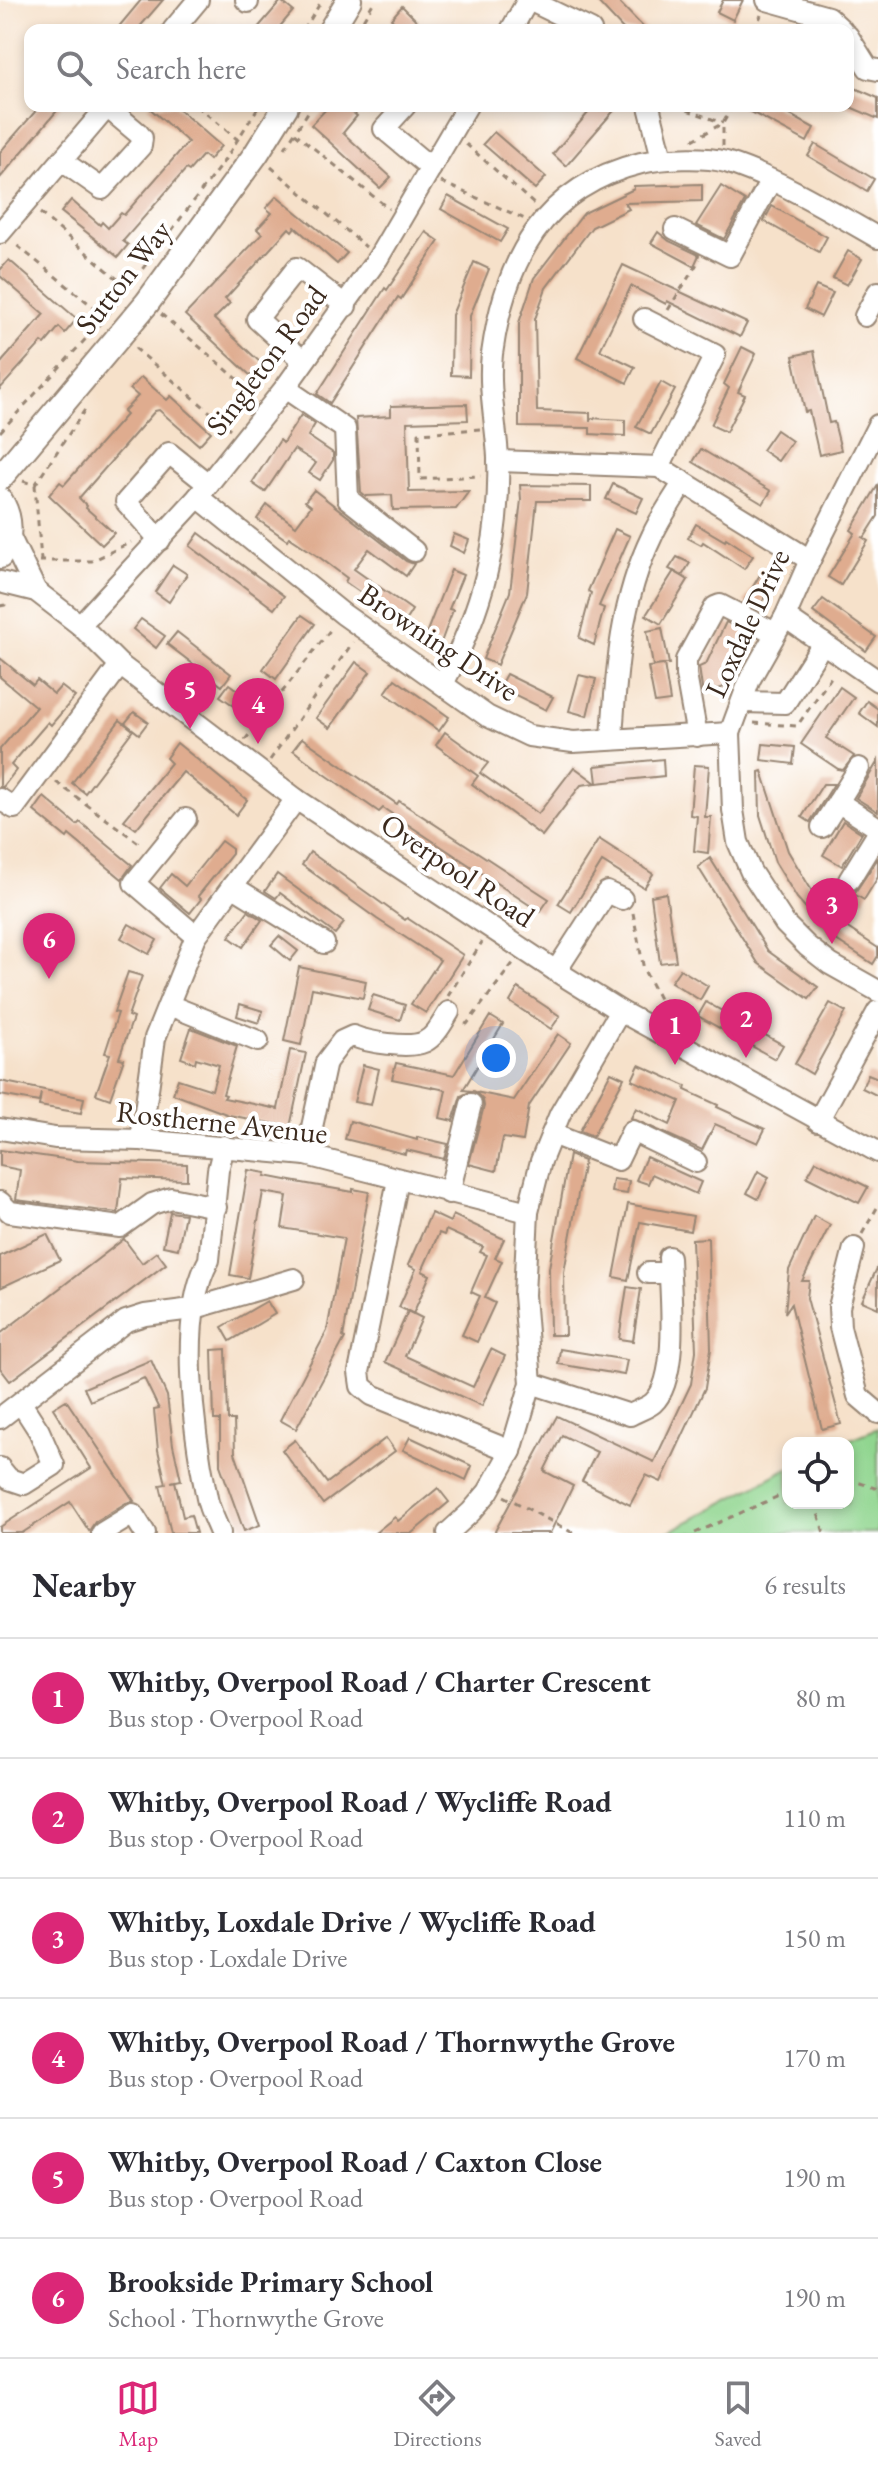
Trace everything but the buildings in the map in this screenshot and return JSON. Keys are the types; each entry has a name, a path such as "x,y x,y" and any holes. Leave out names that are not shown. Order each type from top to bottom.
{"main road":[{"path":"335,24 349,0"},
{"name":"Sutton Way","path":"0,484 147,303 256,154 282,112"},
{"path":"0,484 8,519 4,546"}],"street":[{"path":"178,24 198,0"},
{"path":"515,24 529,0 579,24"},
{"path":"767,0 828,17 836,24"},
{"path":"854,46 868,68 878,70"},
{"path":"0,232 104,112"},
{"path":"62,161 102,189 141,146 142,138 138,133 114,112"},
{"path":"400,112 384,129 428,172"},
{"name":"Singleton Road","path":"80,625 156,535 203,491 245,441 346,306 401,219 460,112"},
{"path":"650,112 662,158"},
{"path":"443,684 476,614 495,540 498,468 492,359 499,312 513,267 543,220 578,189 616,169 662,158 724,161 804,196 878,238"},
{"path":"675,229 730,256 770,182"},
{"path":"303,361 257,319 297,268 346,306"},
{"path":"865,316 878,292"},
{"path":"651,323 715,355 659,467"},
{"path":"285,388 345,429 348,499 414,551"},
{"name":"Loxdale Drive","path":"878,425 780,625 750,679 730,733 738,842 751,872 785,924 807,946 830,964 878,991"},
{"name":"Browning Drive","path":"156,535 126,502 169,453 203,491 343,614 487,716 529,736 573,742 730,733"},
{"path":"498,468 659,467 810,560"},
{"path":"612,739 617,656 631,589 652,535 683,483"},
{"name":"Overpool Road","path":"4,546 33,564 36,591"},
{"name":"Overpool Road","path":"0,582 36,591 80,625 120,665 296,799 556,971 684,1047 878,1152"},
{"path":"697,736 686,660 715,607 720,605 823,643 878,681"},
{"path":"742,702 785,703 823,643"},
{"path":"0,799 14,808 120,665"},
{"path":"822,827 859,768"},
{"path":"141,1140 155,1038 196,936 296,799"},
{"path":"838,802 878,831 849,880"},
{"path":"186,819 134,883 196,936"},
{"path":"232,886 324,943"},
{"path":"556,971 607,892 622,899"},
{"path":"169,1005 258,1041"},
{"path":"448,1533 490,1489 511,1451 531,1383 524,1295 528,1212 541,1161 552,1134 583,1070 620,1011"},
{"path":"818,1121 878,1011"},
{"path":"306,1155 326,1062 342,1041 353,1036 378,1043 422,1043 437,1032 449,1012"},
{"path":"449,1193 471,1104"},
{"name":"Rostherne Avenue","path":"0,1129 55,1138 141,1140 306,1155 528,1212"},
{"path":"552,1134 618,1160 632,1131 696,1162"},
{"path":"220,1533 207,1501 190,1360 192,1309 209,1260 218,1170 224,1146"},
{"path":"398,1180 359,1372 361,1386 372,1395 511,1451"},
{"path":"0,1202 10,1212 120,1227 152,1204 171,1198 216,1207"},
{"path":"847,1253 839,1307 840,1327 858,1396 878,1413"},
{"path":"531,1383 630,1415 654,1402 668,1371 672,1349 669,1265 648,1273"},
{"path":"0,1418 126,1321 145,1315 192,1309 294,1279"},
{"path":"0,1468 9,1479 24,1484 54,1465 39,1431 21,1403"},
{"path":"102,1533 133,1514 145,1533"}],"path":[{"path":"308,24 322,0"},
{"path":"361,24 375,0"},
{"path":"204,112 238,140"},
{"path":"0,432 106,317 238,140 255,112"},
{"path":"693,112 723,123"},
{"path":"724,161 723,123 729,112"},
{"path":"452,131 543,220"},
{"path":"295,133 401,219"},
{"path":"271,167 378,258"},
{"path":"428,172 543,220"},
{"path":"27,202 128,288"},
{"path":"0,232 106,317"},
{"path":"651,323 708,246"},
{"path":"161,314 270,407"},
{"path":"135,348 245,441"},
{"path":"496,428 419,433 420,479 498,468"},
{"path":"0,484 35,485 33,564 92,561 156,535"},
{"path":"235,752 343,614"},
{"path":"261,773 362,627"},
{"path":"42,772 156,856"},
{"path":"622,899 632,905 644,970 684,1047"},
{"path":"491,928 442,1006 467,1024 523,949"},
{"path":"847,1253 878,1206"},
{"path":"854,1481 878,1489"},
{"path":"490,1489 573,1533"},
{"path":"695,1533 782,1495"},
{"path":"817,1509 824,1533"}],"green space":[{"path":"878,1428 878,1533 667,1533 782,1471 782,1509 854,1509 854,1438"}],"place":[{"name":"Whitby, Overpool Road / Caxton Close","path":"190,729"},
{"name":"Whitby, Overpool Road / Thornwythe Grove","path":"258,744"},
{"name":"Whitby, Loxdale Drive / Wycliffe Road","path":"832,944"},
{"name":"Brookside Primary School","path":"49,979"},
{"name":"Whitby, Overpool Road / Wycliffe Road","path":"746,1058"},
{"name":"Whitby, Overpool Road / Charter Crescent","path":"675,1065"}]}
